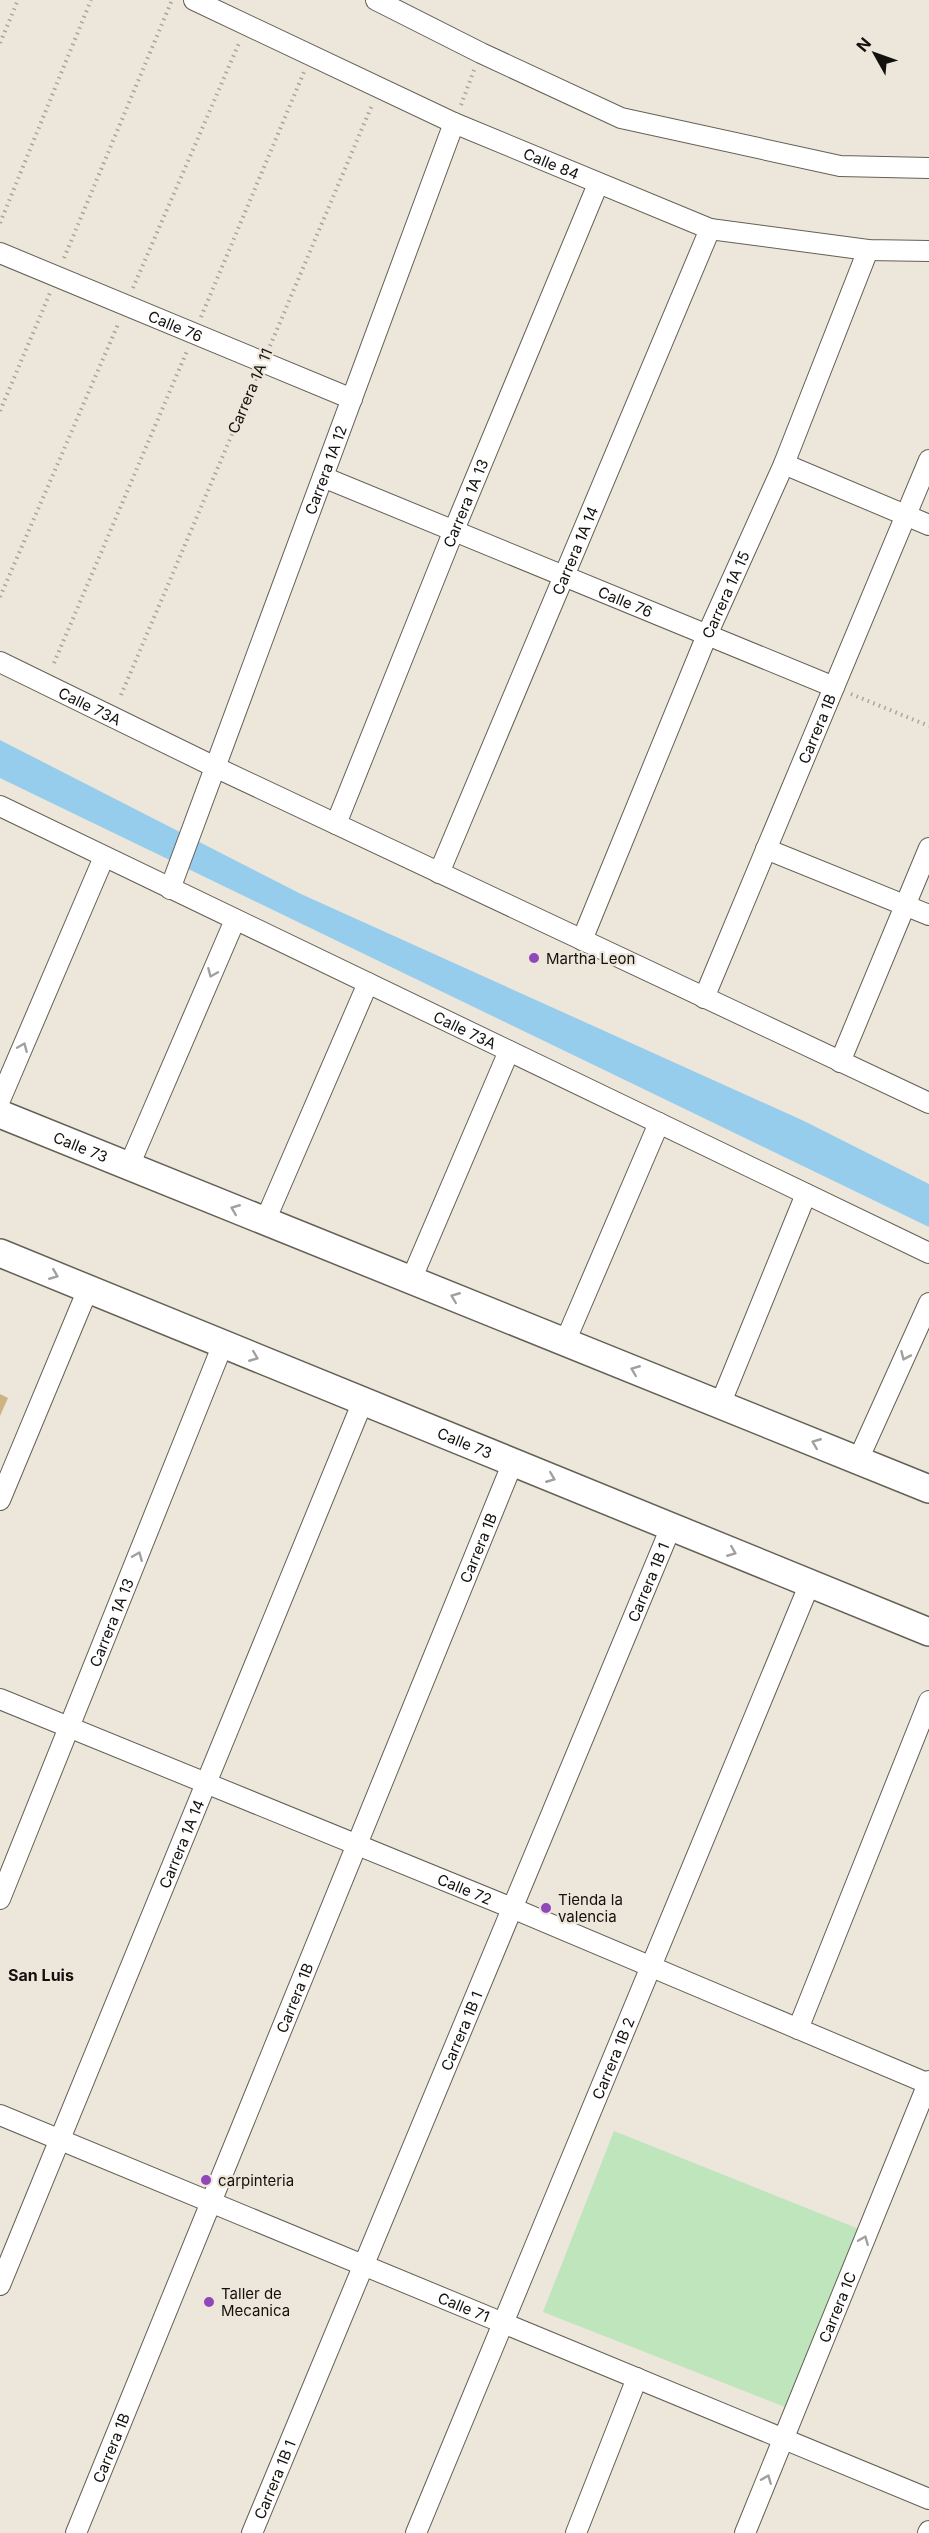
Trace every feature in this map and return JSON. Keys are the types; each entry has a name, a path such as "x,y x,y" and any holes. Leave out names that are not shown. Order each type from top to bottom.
{"main road":[{"name":"Calle 73","path":"0,1114 929,1489"},
{"name":"Calle 73","path":"0,1253 929,1632"}],"street":[{"name":"Calle 84","path":"195,0 454,123 710,229 868,249 929,251"},
{"path":"376,0 481,53 621,117 840,166 929,168"},
{"name":"Carrera 1A 12","path":"173,883 454,123"},
{"name":"Carrera 1A 13","path":"336,824 454,530 598,184"},
{"name":"Carrera 1A 14","path":"439,873 710,229"},
{"name":"Carrera 1A 15","path":"582,940 707,635 784,464 868,249"},
{"name":"Calle 76","path":"0,253 352,399"},
{"name":"Carrera 1B","path":"704,998 929,460"},
{"path":"784,464 929,525"},
{"name":"Calle 76","path":"323,477 834,687"},
{"name":"Calle 73A","path":"0,662 212,774 336,824 929,1103"},
{"name":"Calle 73A","path":"0,806 104,857 173,883 235,920 929,1253"},
{"path":"840,1062 929,848"},
{"path":"766,849 929,915"},
{"path":"0,1100 104,857"},
{"path":"129,1166 235,920"},
{"path":"265,1221 368,983"},
{"path":"411,1280 508,1051"},
{"path":"566,1342 659,1123"},
{"path":"722,1405 724,1395 806,1194"},
{"path":"0,1500 88,1289"},
{"path":"858,1460 929,1303"},
{"name":"Carrera 1A 13","path":"0,1899 223,1344"},
{"name":"Carrera 1A 14","path":"0,2285 363,1401"},
{"name":"Carrera 1B","path":"76,2533 513,1462"},
{"name":"Carrera 1B 1","path":"252,2533 671,1527"},
{"name":"Carrera 1B 2","path":"416,2533 810,1583"},
{"name":"Calle 72","path":"0,1699 512,1908 929,2083"},
{"path":"798,2029 929,1701"},
{"name":"Carrera 1C","path":"745,2533 929,2083"},
{"name":"Calle 71","path":"0,2115 929,2499"},
{"path":"576,2533 637,2378"}],"path":[{"path":"0,42 18,0"},
{"path":"0,223 91,0"},
{"path":"0,411 172,0"},
{"path":"454,123 481,53"},
{"path":"54,663 311,56"},
{"name":"Carrera 1A 11","path":"121,694 380,87"},
{"path":"834,687 929,726"}],"green space":[{"path":"614,2131 859,2229 790,2409 543,2312"}],"water":[{"path":"0,740 301,894 804,1121 929,1184 929,1227 0,778"}],"building":[{"path":"0,1394 8,1398 0,1416"}],"place":[{"name":"Martha Leon","path":"534,958"},
{"name":"Tienda la valencia","path":"546,1908"},
{"name":"carpinteria","path":"206,2180"},
{"name":"Taller de Mecanica","path":"209,2302"}],"district":[{"name":"San Luis","path":"41,1975"}]}
